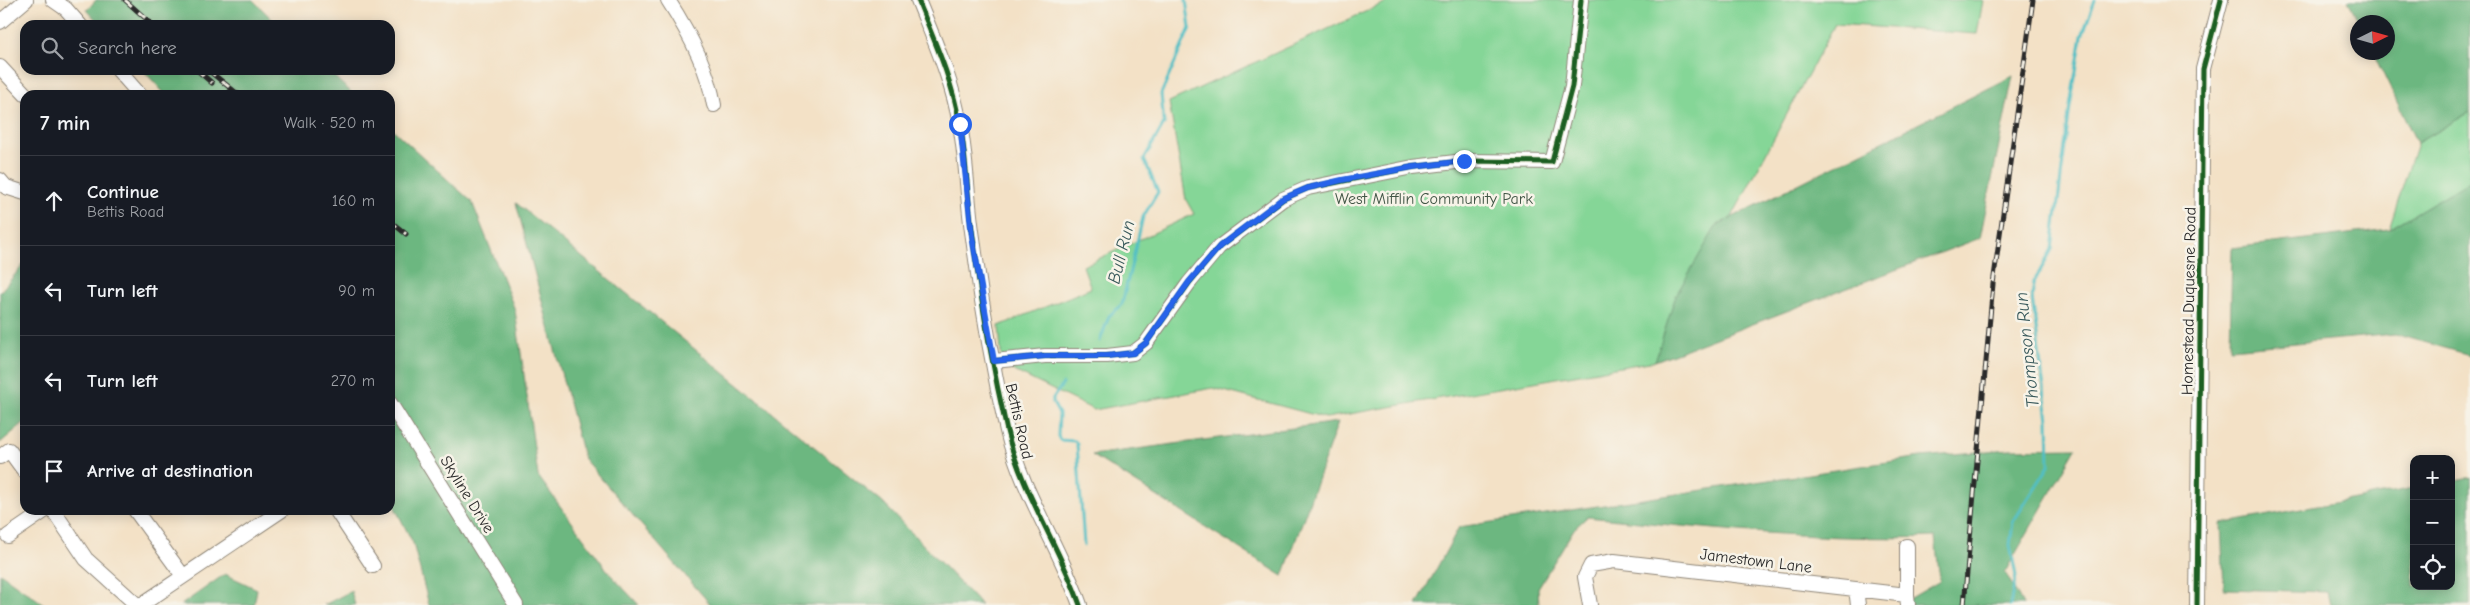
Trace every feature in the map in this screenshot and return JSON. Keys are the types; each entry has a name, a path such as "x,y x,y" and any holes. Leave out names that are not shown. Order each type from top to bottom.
{"street":[{"path":"0,22 26,0"},
{"path":"53,0 66,9 76,20"},
{"path":"668,0 701,61 711,88 714,105"},
{"name":"Bettis Road","path":"918,0 950,86 960,124 972,236 994,361 1015,460 1030,497 1073,585 1080,605"},
{"path":"994,361 1045,356 1107,356 1133,353 1146,343 1189,282 1220,246 1282,199 1308,188 1413,167 1464,161 1552,162 1572,86 1581,0"},
{"name":"Homestead Duquesne Road","path":"2197,605 2203,69 2222,0"},
{"path":"0,67 21,90"},
{"path":"122,75 136,90"},
{"path":"2,186 20,191"},
{"name":"Skyline Drive","path":"395,411 516,605"},
{"path":"0,457 9,450 20,465"},
{"path":"8,536 39,515"},
{"path":"56,515 86,559 137,605"},
{"path":"139,515 183,576"},
{"path":"141,605 274,515"},
{"path":"339,515 373,566"},
{"path":"1906,546 1908,600"},
{"name":"Jamestown Lane","path":"1590,605 1585,577 1591,565 1614,561 1856,589 1908,600"},
{"path":"1856,589 1858,605"}],"green space":[{"path":"96,0 253,0 273,20 96,20 87,10"},
{"name":"West Mifflin Community Park","path":"1391,0 1983,0 1977,34 1835,24 1655,361 1326,418 1213,388 1094,410 1002,365 999,326 1091,288 1083,266 1194,214 1186,200 1169,102"},
{"path":"2348,0 2470,0 2470,112 2417,143 2376,60 2395,60 2395,15 2356,15"},
{"path":"148,75 332,75 349,90 161,90"},
{"path":"2013,76 1980,238 1655,361 1676,295 1717,225"},
{"path":"2470,112 2470,181 2389,229 2417,143"},
{"path":"395,132 472,202 515,310 538,476 610,574 639,605 429,605 413,543 395,508"},
{"path":"2470,181 2470,355 2395,334 2230,349 2232,248 2389,229"},
{"path":"516,203 883,503 981,605 711,605 584,459"},
{"path":"20,269 20,426 0,443 0,292"},
{"path":"1338,422 1283,576 1092,455"},
{"path":"2076,448 2005,572 2023,605 1899,605 1940,581 1935,537 1891,538 1804,535 1587,517 1574,529 1538,588 1539,605 1417,605 1459,527 1921,457 2010,449"},
{"path":"2470,477 2470,605 2330,605 2327,592 2224,589 2221,524 2410,489 2410,590 2455,590 2455,480"},
{"path":"0,573 45,605 0,605"},
{"path":"225,574 257,589 254,605 181,605"},
{"path":"351,591 355,605 324,605"}],"waterway":[{"name":"Bull Run","path":"1100,341 1109,316 1122,304 1143,217 1158,192 1144,159 1164,124 1161,94 1190,28 1186,0"},
{"name":"Thompson Run","path":"2010,605 2016,576 2010,545 2013,522 2049,466 2048,420 2032,298 2034,282 2052,249 2070,106 2082,36 2095,0"},
{"name":"Bull Run","path":"1063,384 1053,398 1053,403 1059,414 1058,436 1060,440 1075,441 1077,444 1084,545"}],"railway":[{"path":"125,0 147,20"},
{"path":"1964,605 1993,284 2033,0"},
{"path":"203,75 212,83"},
{"path":"214,75 233,90"},
{"path":"395,225 406,234"}],"cycle path":[{"path":"918,0 942,61 957,109 980,286 992,359 1007,431 1022,476 1062,561 1080,605"},
{"path":"994,361 1045,356 1107,356 1133,353 1146,343 1189,283 1219,247 1283,199 1308,188 1413,167 1464,161 1552,162 1572,86 1581,0"},
{"path":"2197,605 2203,69 2221,0"}],"route":[{"path":"960,124 966,162 972,236 994,361 1045,356 1107,356 1133,353 1146,343 1189,282 1220,246 1282,199 1308,188 1342,180 1413,167 1464,161"}]}
